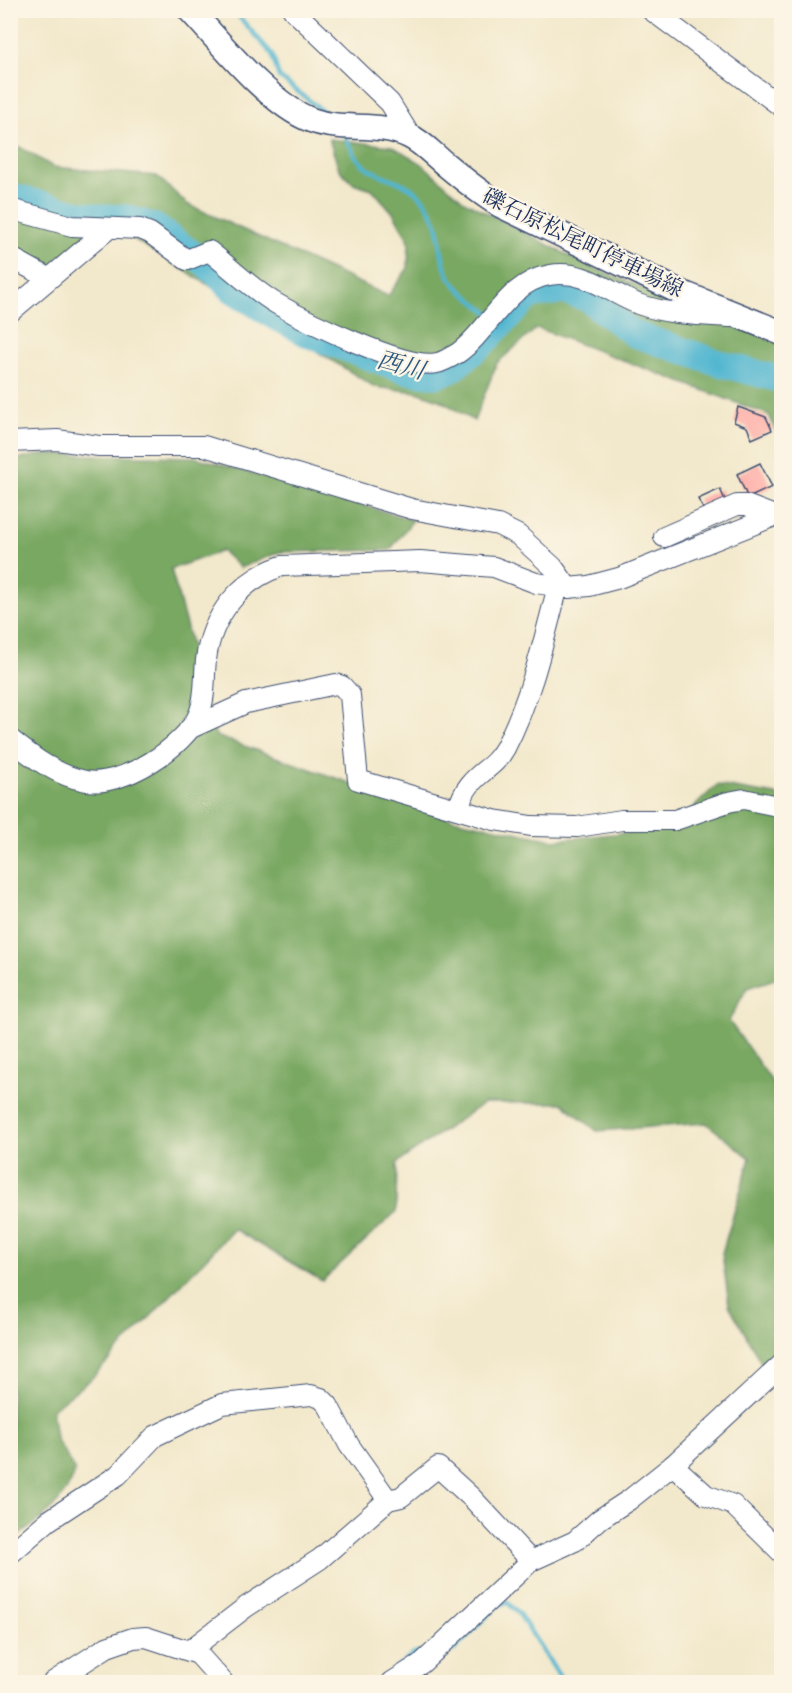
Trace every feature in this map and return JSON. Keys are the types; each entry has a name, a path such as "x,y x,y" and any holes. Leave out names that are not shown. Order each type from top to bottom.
{"main road":[{"name":"礫石原松尾町停車場線","path":"190,10 276,98 310,120 382,128 411,137 475,190 500,205 682,293 782,333"}],"street":[{"path":"293,10 390,103 411,137"},
{"path":"651,10 782,107"},
{"path":"10,209 72,226 108,230 140,229 150,233 186,260 209,251 276,303 390,356 437,363 458,353 518,289 550,274 586,277 638,304 680,314 741,317"},
{"path":"10,312 108,230"},
{"path":"10,257 48,278"},
{"path":"10,442 57,440 99,446 204,446 412,509 498,525 518,535 553,567 563,587 536,670 508,741 496,759 470,782 462,794 458,808"},
{"path":"664,537 737,505 746,505 777,514"},
{"path":"10,739 39,763 85,781 108,780 163,756 198,717 203,700 208,644 227,605 243,585 262,572 282,566 420,561 494,567 536,583 563,587 619,578 777,514"},
{"path":"187,731 246,703 336,684 342,686 350,695 358,780 503,822 577,827 622,820 675,820 744,799 782,807"},
{"path":"392,1683 432,1653 531,1561 575,1541 600,1519 629,1500 673,1465 782,1364"},
{"path":"10,1554 48,1521 118,1475 155,1436 206,1410 243,1401 311,1395 321,1398 328,1405 349,1445 388,1500"},
{"path":"673,1465 706,1495 733,1505 782,1553"},
{"path":"190,1650 246,1606 320,1559 388,1500 401,1497 438,1467 472,1498 531,1561"},
{"path":"53,1683 107,1647 133,1638 156,1639 190,1650 205,1660 223,1683"}],"green space":[{"path":"329,139 392,146 421,163 464,201 589,266 781,344 781,443 769,415 537,328 497,363 474,421 442,401 417,392 375,387 109,224 49,269 11,247 10,141 53,167 157,176 187,204 388,296 408,268 409,241 394,214 372,189 353,183 339,169"},
{"path":"46,454 195,457 413,520 390,550 280,552 240,568 222,551 171,569 216,736 453,819 553,840 672,828 717,785 781,796 781,977 747,988 729,1021 781,1094 781,1355 762,1364 729,1305 722,1253 750,1158 706,1123 597,1131 562,1103 484,1103 397,1163 396,1212 322,1281 234,1229 90,1380 52,1409 56,1438 75,1471 65,1493 49,1511 11,1541 11,460"}],"building":[{"path":"738,407 766,417 772,430 752,439 747,427 734,422"},
{"path":"760,463 772,487 748,498 737,474"},
{"path":"720,489 726,502 705,512 698,499"}],"waterway":[{"path":"233,10 272,54 279,77 328,115"},
{"path":"343,133 362,164 412,189 425,202 438,227 445,267 452,281 489,313"},
{"name":"西川","path":"10,196 75,213 128,218 155,227 205,263 233,290 274,316 310,335 407,371 435,375 451,370 481,345 530,295 563,291 587,298 634,334 722,364 782,380"},
{"path":"782,1279 775,1284 782,1293"},
{"path":"444,1651 454,1650 498,1605 507,1602 519,1614 563,1682"},
{"path":"395,1669 414,1654 424,1652"},
{"path":"377,1682 386,1676"}]}
